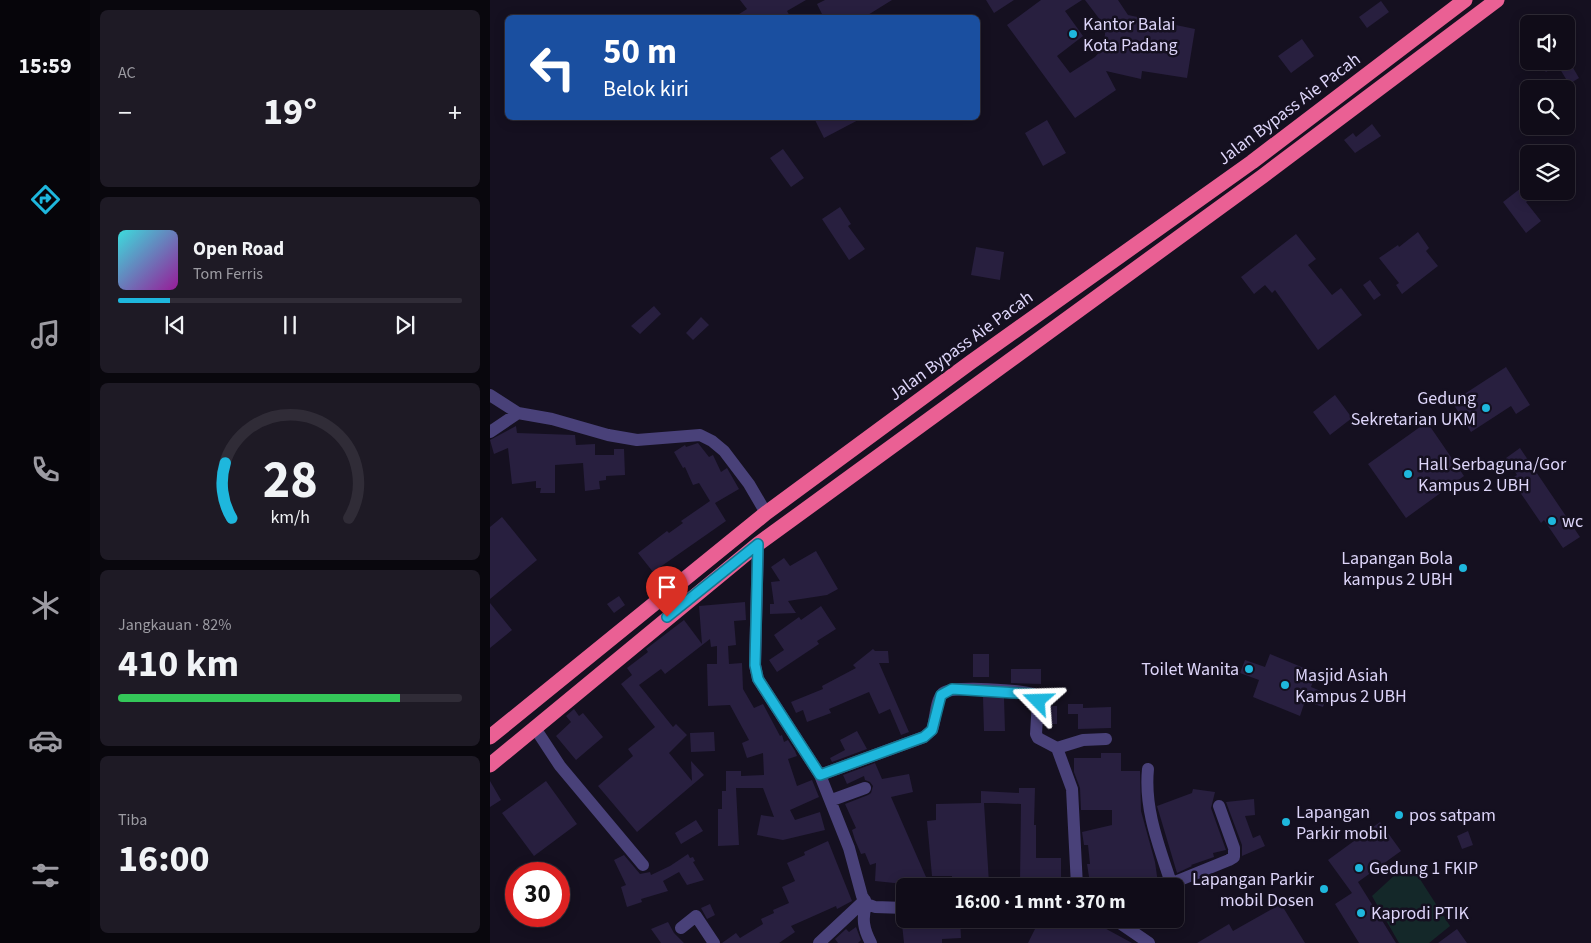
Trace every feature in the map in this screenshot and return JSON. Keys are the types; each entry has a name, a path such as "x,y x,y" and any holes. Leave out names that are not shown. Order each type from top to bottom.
{"highway":[{"name":"Jalan Bypass Aie Pacah","path":"490,737 766,513 971,362 1252,162 1465,0"},
{"path":"490,764 758,544 1263,176 1497,0"},
{"path":"853,448 866,465"},
{"path":"655,604 667,617"}],"street":[{"path":"490,395 518,413 552,419 608,435 637,440 700,435 712,441 724,451 750,484 766,513"},
{"path":"490,432 518,413"},
{"path":"758,544 755,665 758,679 820,775 832,800 866,902 863,914 866,932 871,943"},
{"path":"820,775 924,737 932,730 941,695 952,689 1036,695 1038,701 1036,734 1038,738 1057,748 1072,789 1077,878"},
{"path":"535,728 560,766 643,865"},
{"path":"1057,748 1083,740 1106,739"},
{"path":"1148,769 1146,785 1154,830 1166,878"},
{"path":"832,800 865,788"},
{"path":"1184,878 1234,857 1234,848 1219,806"},
{"path":"866,902 884,908 896,908"},
{"path":"819,943 866,902"},
{"path":"681,928 696,916 714,943"},
{"path":"1127,928 1149,943"}],"green space":[{"path":"1409,862 1450,926 1429,943 1399,943 1372,896"}],"building":[{"path":"740,0 806,0 787,11 789,15 738,15 747,9"},
{"path":"825,0 892,0 868,15 822,15 817,4"},
{"path":"986,0 1014,0 994,13"},
{"path":"1041,0 1082,0 1065,11 1083,36 1057,56 1070,73 1095,57 1103,48 1104,25 1085,0 1118,0 1128,15 1195,29 1187,78 1142,71 1141,79 1106,71 1116,90 1075,118 1007,25"},
{"path":"1381,1 1389,12 1367,28 1359,17"},
{"path":"1302,39 1314,56 1291,73 1278,56"},
{"path":"1561,70 1574,70 1579,78 1575,80 1567,80"},
{"path":"815,120 858,120 824,138"},
{"path":"1047,120 1066,153 1043,166 1025,133"},
{"path":"1372,124 1381,136 1355,153 1344,140 1353,133 1356,137"},
{"path":"783,149 804,178 791,187 770,158"},
{"path":"1520,189 1520,200 1529,200 1526,202 1541,221 1526,233 1503,202"},
{"path":"840,207 851,224 848,226 865,249 849,260 822,219"},
{"path":"1418,232 1429,248 1426,251 1438,266 1402,294 1396,285 1399,283 1379,258 1398,245 1399,247"},
{"path":"1296,234 1316,259 1308,265 1332,295 1341,288 1362,315 1318,350 1275,290 1272,293 1265,285 1254,294 1241,277"},
{"path":"976,247 1004,252 1000,280 971,275"},
{"path":"1370,280 1381,295 1374,300 1363,285"},
{"path":"654,306 661,314 640,334 631,326"},
{"path":"701,317 709,325 693,340 686,333"},
{"path":"1506,367 1530,405 1516,414 1511,406 1471,432 1452,402"},
{"path":"1335,395 1352,418 1330,435 1313,412"},
{"path":"1427,422 1464,476 1406,518 1368,464"},
{"path":"516,426 517,433 575,435 576,445 595,444 595,455 614,455 614,449 624,449 625,475 606,476 606,480 599,481 600,489 585,491 583,463 555,465 555,493 540,493 541,488 536,488 536,481 512,484 508,448 494,454 490,440"},
{"path":"698,443 709,457 713,455 721,472 727,468 739,489 715,503 726,521 653,572 638,553 667,531 669,533 683,523 681,521 710,501 699,483 693,485 685,467 683,468 674,452 685,445 686,447"},
{"path":"1520,448 1580,537 1563,548 1544,520 1541,523 1511,479 1517,475 1506,458"},
{"path":"502,517 537,560 490,599 490,527"},
{"path":"816,551 838,589 827,595 788,601 796,613 770,614 770,604 774,604 771,582 780,581 771,567 784,558 790,566"},
{"path":"619,596 625,605 614,613 607,604"},
{"path":"745,602 746,620 734,621 736,645 728,646 729,664 742,663 743,689 754,708 763,704 780,736 782,735 784,742 788,740 795,751 797,756 788,759 797,786 812,780 819,797 790,810 795,820 820,812 825,830 783,840 757,835 761,815 774,817 763,788 736,788 739,845 718,846 718,809 722,809 722,791 726,791 726,771 741,771 741,776 764,775 763,753 747,758 742,743 749,740 730,705 708,706 707,664 717,664 717,646 711,647 710,639 665,674 661,669 639,685 673,727 676,724 687,735 669,753 692,781 691,761 704,775 637,832 598,786 633,756 628,749 655,727 621,684 632,675 627,668 648,652 646,649 684,620 702,644 699,606"},
{"path":"490,603 512,630 490,648"},
{"path":"821,606 836,629 817,641 819,644 777,672 769,660 784,650 774,635 799,617 801,620"},
{"path":"873,649 875,651 888,651 889,663 879,663 909,732 901,735 890,709 879,714 869,692 829,709 831,713 807,722 803,710 796,713 791,702 823,689 822,686 856,668 853,665"},
{"path":"973,654 989,654 989,677 973,677"},
{"name":"Masjid Asiah Kampus 2 UBH","path":"1270,654 1316,673 1311,687 1328,694 1323,707 1305,701 1300,716 1253,697 1259,680 1240,673 1245,660 1265,667"},
{"path":"1011,669 1041,669 1041,684 1011,683"},
{"path":"983,697 1004,698 1005,731 984,731"},
{"path":"1068,704 1083,704 1083,708 1111,707 1111,728 1078,729 1078,714 1068,714"},
{"path":"1046,706 1057,706 1057,724 1045,724"},
{"path":"574,709 579,716 583,713 603,737 576,760 556,736 571,722 566,716"},
{"path":"857,731 867,749 832,762 830,758 845,750 840,740"},
{"path":"714,732 715,751 691,752 690,733"},
{"path":"1101,753 1121,753 1121,771 1140,771 1141,811 1155,862 1157,878 1089,878 1087,864 1090,864 1088,845 1084,845 1082,832 1112,825 1112,810 1081,810 1080,788 1074,772 1074,758 1101,758"},
{"path":"875,763 882,779 909,774 913,792 891,797 926,877 896,878 896,883 875,881 876,863 870,865 865,853 861,854 852,830 856,828 845,804 868,795 871,793 873,786 865,780 864,776 847,784 843,775"},
{"path":"490,781 501,800 490,807"},
{"path":"546,781 577,824 534,856 502,813"},
{"path":"1019,788 1035,788 1034,825 1036,825 1036,858 1061,858 1061,878 1020,878 1021,804 996,803 984,803 989,878 932,876 927,821 936,820 936,804 981,803 981,791 1019,793"},
{"path":"1193,789 1215,792 1211,808 1226,850 1213,853 1214,857 1191,865 1177,873 1157,806 1192,793"},
{"path":"1254,799 1255,815 1245,816 1253,838 1260,835 1265,846 1242,856 1242,845 1226,802"},
{"path":"696,820 703,831 681,844 675,833"},
{"path":"1380,822 1401,851 1358,882 1396,943 1359,943 1335,904 1352,893 1328,860"},
{"path":"1468,831 1473,845 1462,849 1457,836"},
{"path":"828,841 852,901 837,909 836,906 791,926 795,932 779,943 722,943 736,933 740,938 763,924 761,919 774,913 773,910 789,903 782,887 795,881 787,863 805,855 804,852"},
{"path":"688,854 690,858 693,857 695,861 693,862 704,880 687,885 679,872 663,881 668,891 641,899 642,902 627,907 621,887 626,885 614,860 624,855 640,874 650,872 651,875 670,866"},
{"path":"710,904 715,915 707,919 701,908"},
{"path":"1281,904 1305,943 1197,943 1229,924 1233,931"},
{"path":"668,922 674,933 684,943 661,943 651,929"},
{"path":"856,927 861,940 858,943 838,943 835,939 846,929 849,932"},
{"path":"902,928 960,928 961,938 942,939 942,943 904,943"},
{"path":"1036,928 1104,928 1132,943 1028,943"},
{"path":"1457,929 1467,943 1438,943"}],"place":[{"name":"Kantor Balai Kota Padang","path":"1073,34"},
{"name":"Gedung Sekretarian UKM","path":"1486,408"},
{"name":"Hall Serbaguna/Gor Kampus 2 UBH","path":"1408,474"},
{"name":"wc","path":"1552,521"},
{"name":"Lapangan Bola kampus 2 UBH","path":"1463,568"},
{"name":"Toilet Wanita","path":"1249,669"},
{"name":"Masjid Asiah Kampus 2 UBH","path":"1285,685"},
{"name":"pos satpam","path":"1399,815"},
{"name":"Lapangan Parkir mobil","path":"1286,822"},
{"name":"Gedung 1 FKIP","path":"1359,868"},
{"name":"Lapangan Parkir mobil Dosen","path":"1324,889"},
{"name":"Kaprodi PTIK","path":"1361,913"}],"route":[{"path":"667,617 758,544 755,665 758,679 820,775 924,737 932,730 938,700 946,691 959,688 1032,694 1036,695 1038,701"}]}
